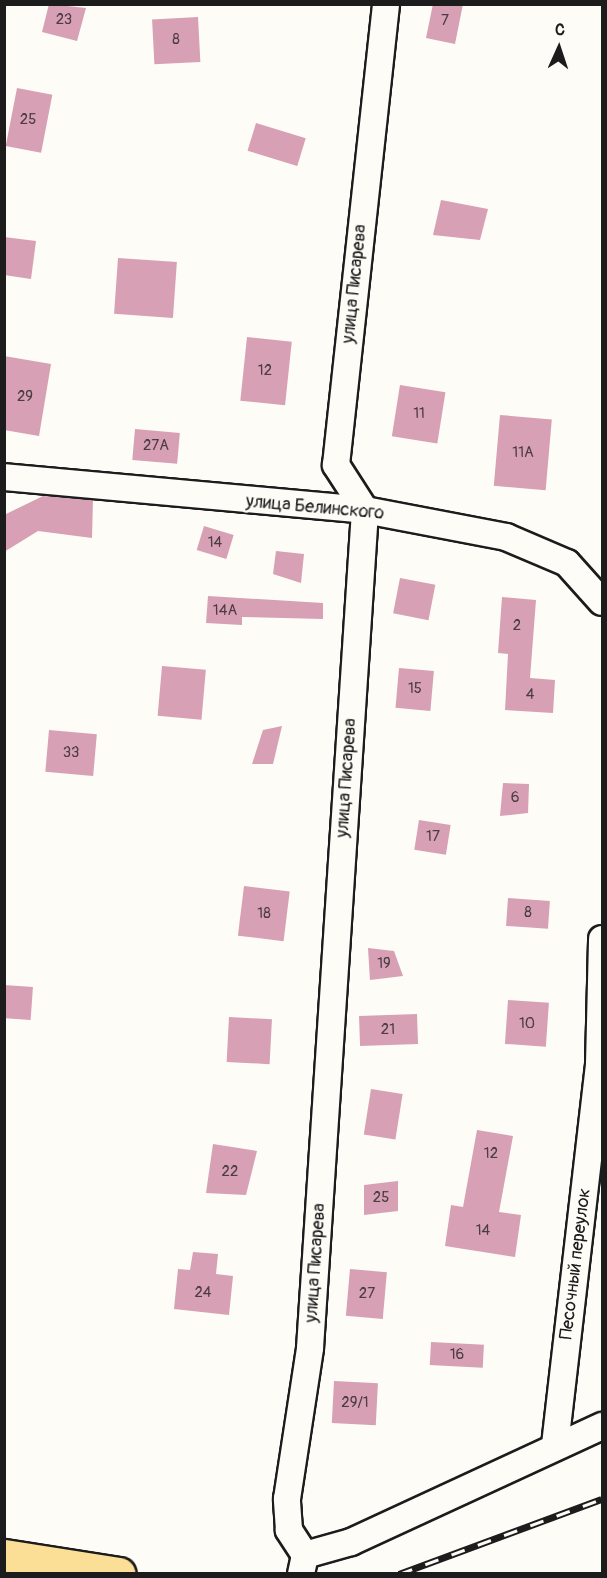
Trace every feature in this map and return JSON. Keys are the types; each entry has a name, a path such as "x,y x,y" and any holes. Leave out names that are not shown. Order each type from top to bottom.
{"main road":[{"path":"4,1556 119,1574"}],"street":[{"name":"улица Писарева","path":"303,1564 289,1530 287,1499 310,1348 365,510 336,465 386,4"},
{"name":"улица Белинского","path":"4,477 365,510 506,537 567,563 603,602"},
{"name":"Песочный переулок","path":"555,1445 599,1064 603,939"},
{"path":"303,1564 555,1445 603,1426"}],"building":[{"path":"49,4 86,8 77,41 42,32"},
{"path":"433,4 463,4 455,44 426,38"},
{"path":"198,17 200,62 154,64 152,19"},
{"path":"17,88 52,95 41,153 6,146"},
{"path":"256,123 306,138 297,166 248,151"},
{"path":"441,200 488,209 480,240 433,235"},
{"path":"4,237 36,241 31,279 4,275"},
{"path":"118,258 177,262 173,318 114,314"},
{"path":"247,337 292,342 285,405 240,401"},
{"path":"4,356 51,364 39,436 4,430"},
{"path":"400,385 445,392 437,444 392,436"},
{"path":"500,415 552,420 546,490 494,486"},
{"path":"135,429 180,433 177,464 132,460"},
{"path":"43,496 93,500 92,538 38,531 4,552 4,515"},
{"path":"204,526 234,535 226,559 197,550"},
{"path":"276,551 304,554 301,583 273,574"},
{"path":"400,578 435,585 428,620 393,613"},
{"path":"208,596 323,603 323,619 242,617 242,625 206,623"},
{"path":"502,597 536,600 530,678 555,680 553,713 505,710 508,654 498,653"},
{"path":"162,666 206,670 201,720 158,716"},
{"path":"399,668 434,671 430,711 396,708"},
{"path":"282,726 273,764 252,764 263,730"},
{"path":"49,730 97,734 93,776 45,772"},
{"path":"503,783 529,784 528,813 500,816"},
{"path":"419,820 451,825 446,855 414,850"},
{"path":"244,886 290,892 284,941 238,936"},
{"path":"508,898 550,901 548,929 506,926"},
{"path":"368,948 394,951 403,976 370,980"},
{"path":"4,985 33,987 31,1020 4,1018"},
{"path":"508,1000 549,1003 546,1047 505,1044"},
{"path":"417,1014 418,1044 360,1046 359,1016"},
{"path":"229,1017 272,1019 270,1064 227,1062"},
{"path":"371,1089 403,1094 395,1139 364,1134"},
{"path":"477,1130 513,1136 499,1212 521,1215 515,1257 445,1246 451,1205 463,1207"},
{"path":"213,1144 257,1151 246,1195 206,1193"},
{"path":"398,1181 398,1211 364,1215 364,1185"},
{"path":"193,1252 218,1254 216,1274 233,1276 229,1315 174,1309 178,1269 190,1270"},
{"path":"350,1269 387,1272 383,1319 346,1316"},
{"path":"431,1342 484,1345 483,1368 430,1365"},
{"path":"334,1381 378,1383 376,1425 332,1423"}],"railway":[{"path":"399,1574 602,1499"}]}
